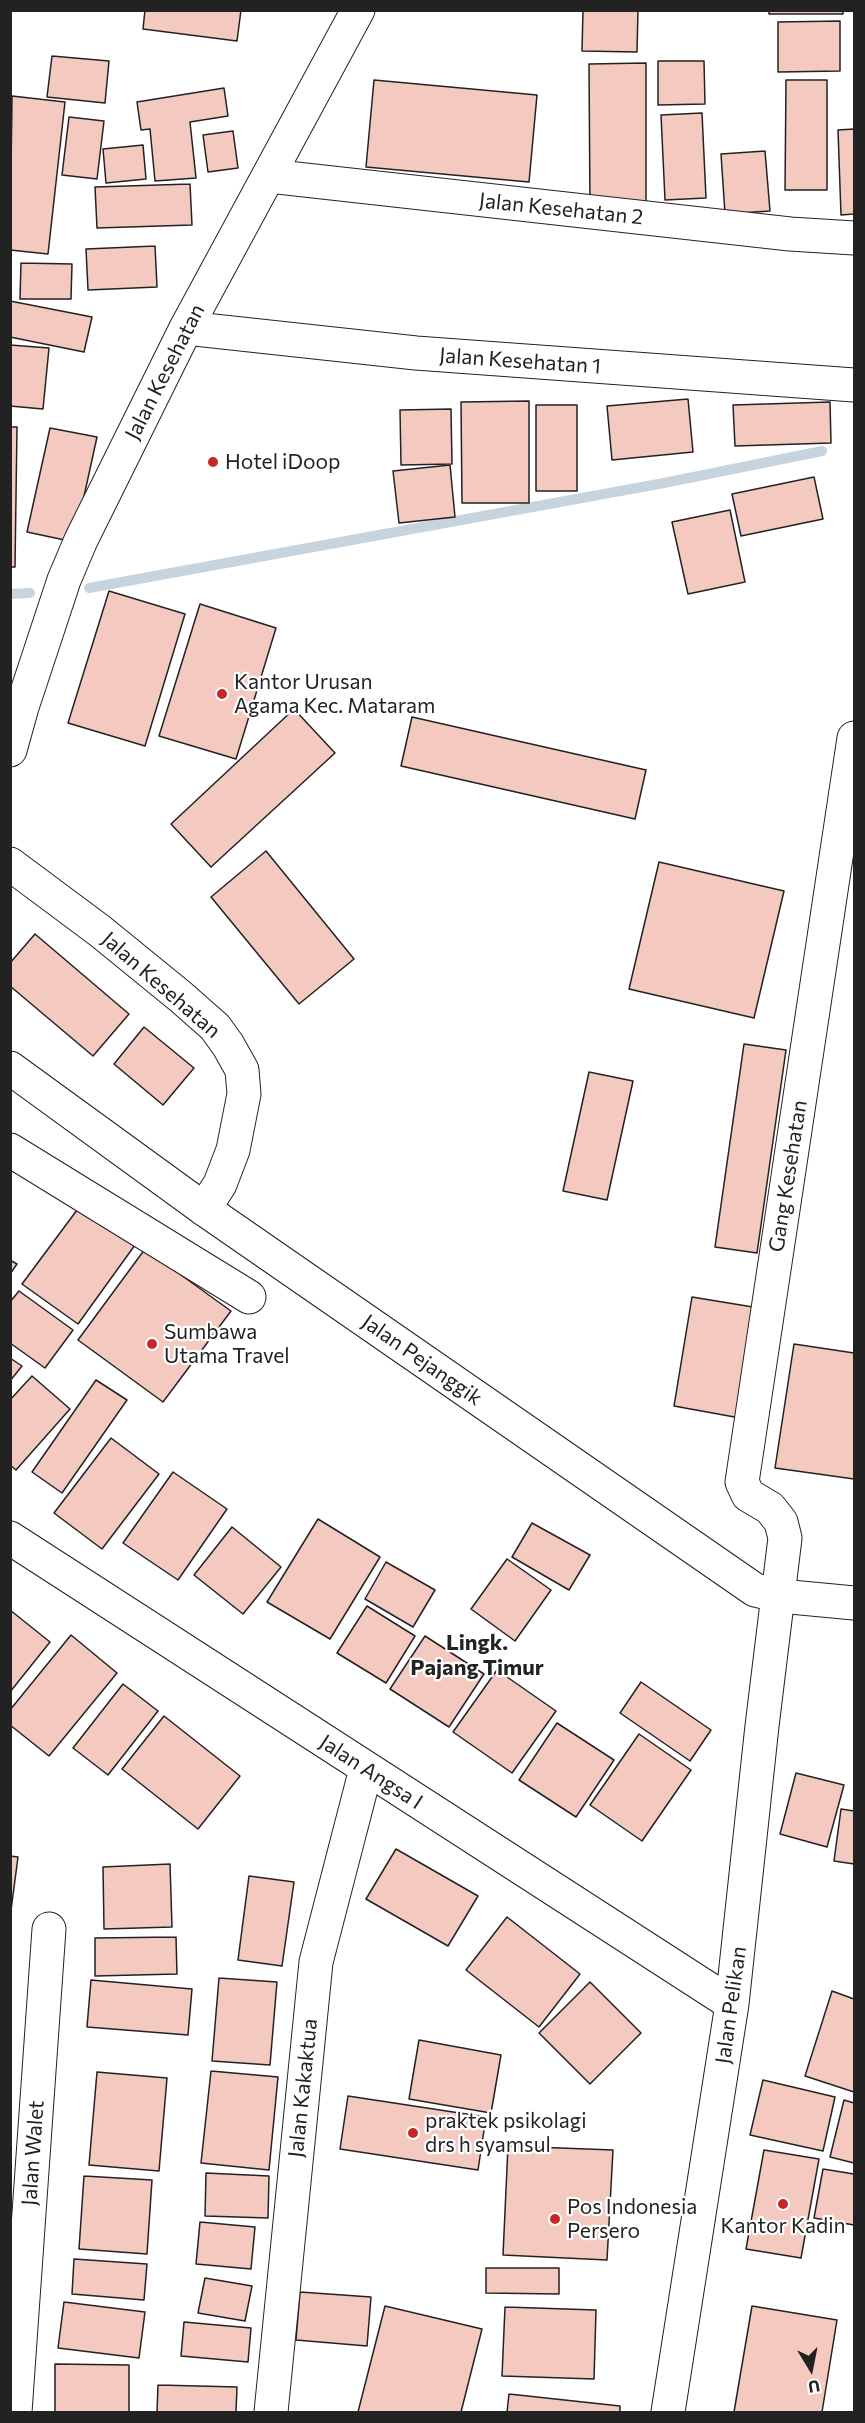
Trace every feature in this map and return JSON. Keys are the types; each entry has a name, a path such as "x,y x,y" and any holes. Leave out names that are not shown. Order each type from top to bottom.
{"street":[{"name":"Jalan Kesehatan","path":"10,750 64,580 186,328 358,10"},
{"name":"Jalan Kesehatan 2","path":"269,176 790,234 855,238"},
{"name":"Jalan Kesehatan 1","path":"186,328 416,353 855,385"},
{"name":"Gang Kesehatan","path":"780,1596 785,1538 781,1522 770,1508 748,1495 742,1482 855,738"},
{"name":"Jalan Kesehatan","path":"10,864 100,931 181,997 215,1027 228,1045 242,1070 244,1094 233,1150 220,1184 204,1209"},
{"name":"Jalan Pejanggik","path":"10,1068 204,1209 755,1590 780,1596 855,1603"},
{"path":"10,1150 249,1297"},
{"name":"Jalan Angsa I","path":"10,1538 732,2004"},
{"name":"Jalan Pelikan","path":"668,2412 732,2004 761,1737 780,1596"},
{"name":"Jalan Kakaktua","path":"271,2412 316,1962 366,1769"},
{"name":"Jalan Walet","path":"15,2412 49,1929"}],"building":[{"path":"145,10 241,10 237,41 143,29"},
{"path":"583,10 638,10 637,52 582,51"},
{"path":"769,10 843,10 843,14 769,14"},
{"path":"840,21 840,71 778,72 778,22"},
{"path":"52,56 109,61 105,103 47,97"},
{"path":"658,61 704,61 705,104 658,105"},
{"path":"646,63 646,209 590,210 589,64"},
{"path":"374,80 537,95 529,182 366,167"},
{"path":"786,80 827,80 827,190 785,190"},
{"path":"224,88 228,116 190,122 196,178 155,181 150,129 141,130 137,102"},
{"path":"12,96 65,102 48,254 10,250"},
{"path":"702,113 706,198 665,200 661,115"},
{"path":"69,117 104,121 97,179 62,175"},
{"path":"854,129 854,214 841,215 838,130"},
{"path":"233,131 238,168 208,172 203,135"},
{"path":"143,145 146,179 106,183 103,149"},
{"path":"765,151 770,211 725,214 721,154"},
{"path":"190,184 192,225 97,228 95,187"},
{"path":"155,246 157,287 88,290 86,249"},
{"path":"21,263 72,264 71,299 20,299"},
{"path":"10,301 92,317 84,352 10,337"},
{"path":"10,345 49,348 43,409 10,406"},
{"path":"688,399 693,452 612,460 607,406"},
{"path":"529,401 529,503 462,503 461,402"},
{"path":"830,402 831,443 735,446 733,405"},
{"path":"536,405 577,405 577,491 536,491"},
{"path":"451,409 452,464 401,465 400,410"},
{"path":"10,427 17,427 15,567 10,567"},
{"path":"50,428 97,437 74,542 27,532"},
{"path":"450,465 455,517 399,523 393,471"},
{"path":"814,477 823,519 741,536 732,494"},
{"path":"730,510 745,582 688,594 672,522"},
{"path":"109,591 185,614 145,746 68,723"},
{"path":"200,604 276,628 236,759 159,736"},
{"path":"294,709 335,753 211,867 171,824"},
{"path":"412,717 646,770 635,819 401,766"},
{"path":"266,851 354,959 299,1004 211,897"},
{"path":"659,862 784,891 754,1018 629,989"},
{"path":"35,934 129,1014 93,1056 10,986 10,963"},
{"path":"144,1027 194,1068 163,1105 114,1064"},
{"path":"744,1044 786,1050 757,1253 715,1247"},
{"path":"589,1072 633,1081 607,1200 563,1191"},
{"path":"80,1206 135,1245 78,1324 22,1284"},
{"path":"145,1249 231,1311 163,1402 78,1340"},
{"path":"10,1260 17,1264 10,1274"},
{"path":"19,1291 73,1330 45,1368 10,1343 10,1302"},
{"path":"692,1297 759,1308 740,1418 674,1406"},
{"path":"794,1344 854,1353 854,1479 775,1468"},
{"path":"10,1358 22,1366 10,1381"},
{"path":"32,1376 70,1409 16,1470 10,1465 10,1400"},
{"path":"96,1380 127,1400 62,1493 32,1472"},
{"path":"111,1438 159,1474 102,1549 54,1513"},
{"path":"173,1472 227,1509 178,1580 123,1543"},
{"path":"318,1519 380,1557 330,1639 267,1602"},
{"path":"532,1523 590,1555 569,1590 512,1557"},
{"path":"232,1527 281,1567 243,1614 194,1575"},
{"path":"507,1559 551,1590 515,1641 471,1609"},
{"path":"386,1562 435,1590 413,1627 365,1599"},
{"path":"367,1606 415,1636 386,1683 337,1653"},
{"path":"10,1610 50,1642 10,1692"},
{"path":"71,1635 117,1673 49,1756 10,1725 10,1710"},
{"path":"425,1636 484,1674 449,1727 390,1689"},
{"path":"497,1670 556,1711 512,1773 453,1732"},
{"path":"641,1682 711,1730 690,1761 620,1713"},
{"path":"123,1684 158,1711 108,1775 73,1748"},
{"path":"164,1716 240,1776 198,1829 122,1769"},
{"path":"557,1723 614,1760 576,1817 519,1780"},
{"path":"639,1734 691,1770 642,1841 590,1805"},
{"path":"796,1773 844,1785 827,1847 780,1834"},
{"path":"841,1809 854,1811 854,1864 834,1861"},
{"path":"396,1849 478,1896 448,1946 366,1899"},
{"path":"10,1856 18,1857 10,1918"},
{"path":"170,1864 172,1927 104,1929 103,1867"},
{"path":"249,1876 294,1882 282,1966 238,1960"},
{"path":"507,1917 580,1974 539,2027 466,1970"},
{"path":"176,1937 177,1974 95,1976 95,1938"},
{"path":"219,1978 277,1982 270,2065 212,2061"},
{"path":"91,1980 192,1989 188,2035 87,2027"},
{"path":"590,1982 641,2033 590,2084 539,2033"},
{"path":"832,1991 854,1999 854,2092 805,2076"},
{"path":"419,2040 501,2055 491,2113 409,2099"},
{"path":"211,2071 278,2077 269,2170 201,2163"},
{"path":"97,2072 167,2078 159,2171 89,2165"},
{"path":"763,2080 835,2097 823,2151 750,2135"},
{"name":"praktek psikolagi drs h syamsul","path":"348,2096 486,2117 478,2170 340,2149"},
{"path":"844,2100 854,2103 854,2163 830,2157"},
{"path":"508,2146 613,2150 607,2260 503,2255"},
{"name":"Kantor Kadin","path":"764,2150 819,2159 801,2258 746,2249"},
{"path":"823,2169 854,2174 854,2225 814,2218"},
{"path":"206,2173 269,2176 268,2218 205,2216"},
{"path":"84,2176 152,2180 147,2254 79,2249"},
{"path":"200,2222 255,2227 251,2269 196,2264"},
{"path":"74,2259 147,2264 144,2300 72,2294"},
{"path":"486,2268 559,2268 559,2294 486,2293"},
{"path":"205,2278 252,2286 245,2321 198,2313"},
{"path":"300,2292 371,2297 367,2346 296,2340"},
{"path":"64,2302 145,2312 139,2358 58,2348"},
{"path":"385,2306 482,2329 461,2412 358,2412"},
{"path":"752,2306 837,2320 822,2412 734,2412"},
{"path":"505,2307 596,2310 594,2379 502,2376"},
{"path":"184,2322 251,2328 248,2362 181,2356"},
{"path":"55,2364 129,2365 129,2412 55,2412"},
{"path":"158,2385 237,2387 236,2412 157,2412"},
{"path":"509,2394 620,2406 620,2412 507,2412"}],"waterway":[{"path":"89,588 664,483 822,451"},
{"path":"10,594 30,593"}],"place":[{"name":"Hotel iDoop","path":"213,462"},
{"name":"Kantor Urusan Agama Kec. Mataram","path":"222,694"},
{"name":"Sumbawa Utama Travel","path":"152,1344"},
{"name":"praktek psikolagi drs h syamsul","path":"413,2133"},
{"name":"Kantor Kadin","path":"783,2204"},
{"name":"Pos Indonesia Persero","path":"555,2219"}],"district":[{"name":"Lingk. Pajang Timur","path":"477,1656"}]}
